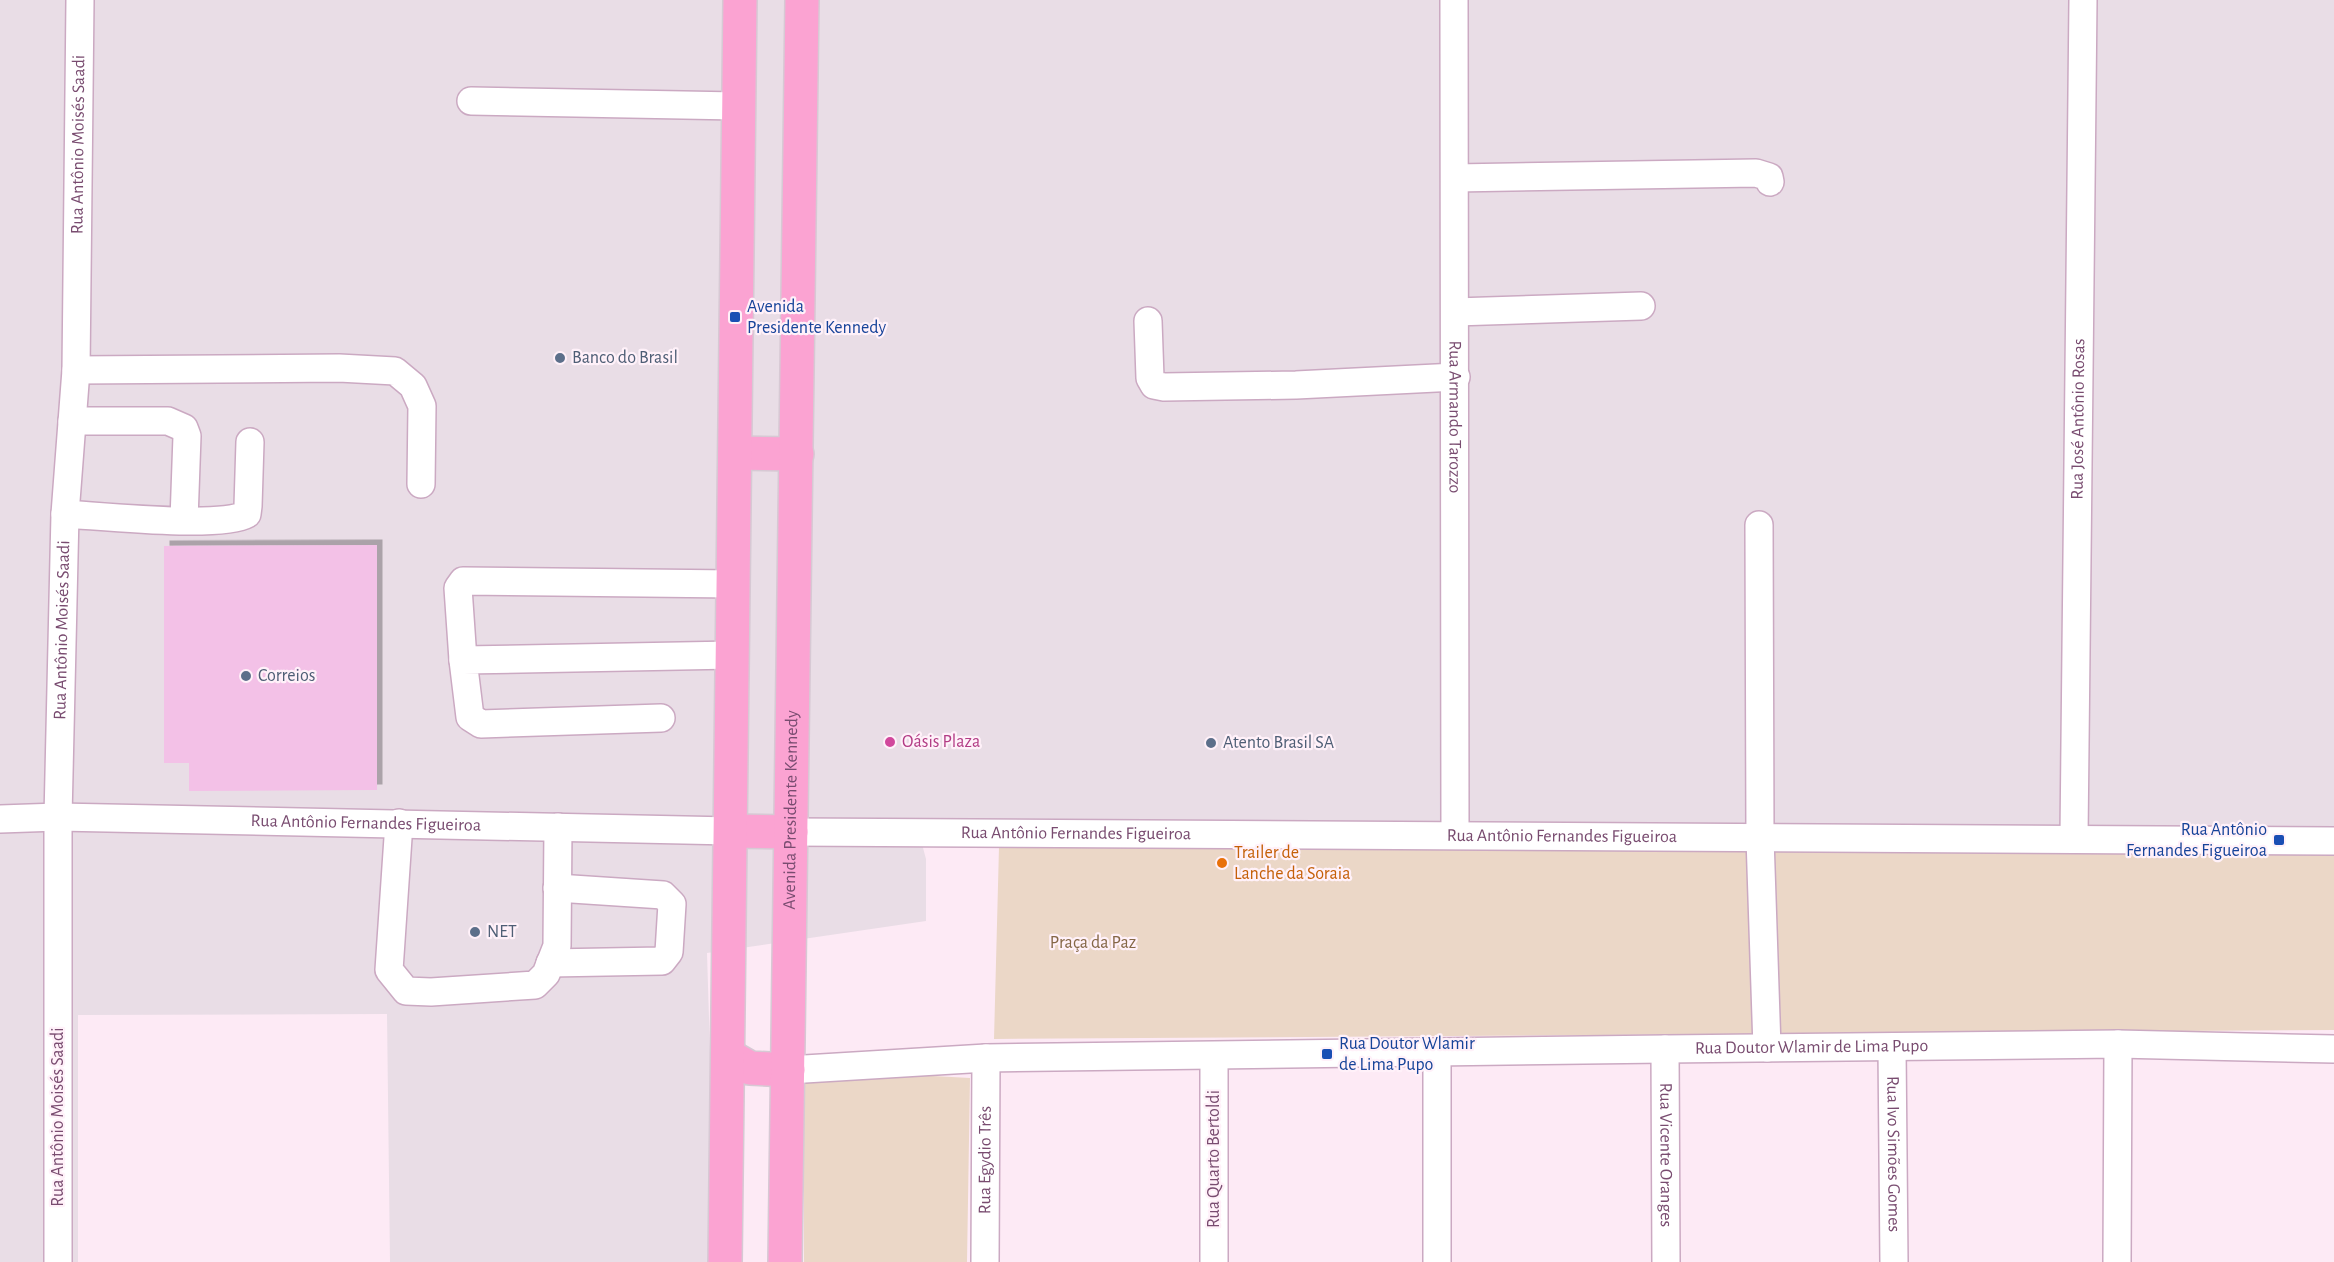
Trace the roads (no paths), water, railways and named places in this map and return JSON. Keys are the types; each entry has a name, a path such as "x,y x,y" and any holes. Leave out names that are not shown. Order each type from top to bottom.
{"main road":[{"path":"725,1262 740,0"},
{"name":"Avenida Presidente Kennedy","path":"785,1262 802,0"},
{"path":"735,453 797,454"},
{"path":"731,831 791,832"},
{"path":"729,1056 750,1068 788,1070"}],"street":[{"name":"Rua Antônio Moisés Saadi","path":"58,1262 58,817 65,514 76,370 80,0"},
{"name":"Rua Armando Tarozzo","path":"1454,0 1455,834"},
{"name":"Rua José Antônio Rosas","path":"2074,837 2083,0"},
{"path":"471,101 737,105"},
{"path":"1455,178 1756,172 1763,174 1770,182"},
{"path":"1455,312 1641,306"},
{"path":"1148,321 1150,378 1154,385 1164,387 1296,385 1455,377"},
{"path":"76,370 339,368 395,372 413,386 422,406 421,484"},
{"path":"72,421 168,421 184,428 187,436 184,520"},
{"path":"65,514 184,520 238,519 247,514 250,442"},
{"path":"1759,525 1760,838 1767,1048"},
{"path":"661,718 481,724 470,717 458,588 463,581 734,584"},
{"path":"463,660 733,655"},
{"name":"Rua Antônio Fernandes Figueiroa","path":"0,819 58,817 731,831"},
{"path":"399,823 389,970 406,991 431,992 535,984 546,974 557,946 558,827"},
{"name":"Rua Antônio Fernandes Figueiroa","path":"791,832 2334,840"},
{"path":"550,963 662,961 669,952 672,904 663,895 557,888"},
{"path":"2117,1262 2118,1044"},
{"name":"Rua Doutor Wlamir de Lima Pupo","path":"788,1070 986,1058 2118,1044 2334,1049"},
{"name":"Rua Ivo Simões Gomes","path":"1892,1048 1894,1262"},
{"name":"Rua Vicente Oranges","path":"1665,1049 1666,1262"},
{"path":"1437,1052 1437,1262"},
{"name":"Rua Quarto Bertoldi","path":"1214,1056 1214,1262"},
{"name":"Rua Egydio Três","path":"986,1058 986,1262"}],"place":[{"name":"Avenida Presidente Kennedy","path":"735,317"},
{"name":"Banco do Brasil","path":"560,358"},
{"name":"Correios","path":"246,676"},
{"name":"Oásis Plaza","path":"890,742"},
{"name":"Atento Brasil SA","path":"1211,743"},
{"name":"Rua Antônio Fernandes Figueiroa","path":"2279,840"},
{"name":"Trailer de Lanche da Soraia","path":"1222,863"},
{"name":"NET","path":"475,932"},
{"name":"Rua Doutor Wlamir de Lima Pupo","path":"1327,1054"}],"park label":[{"name":"Praça da Paz","path":"1093,943"}]}
